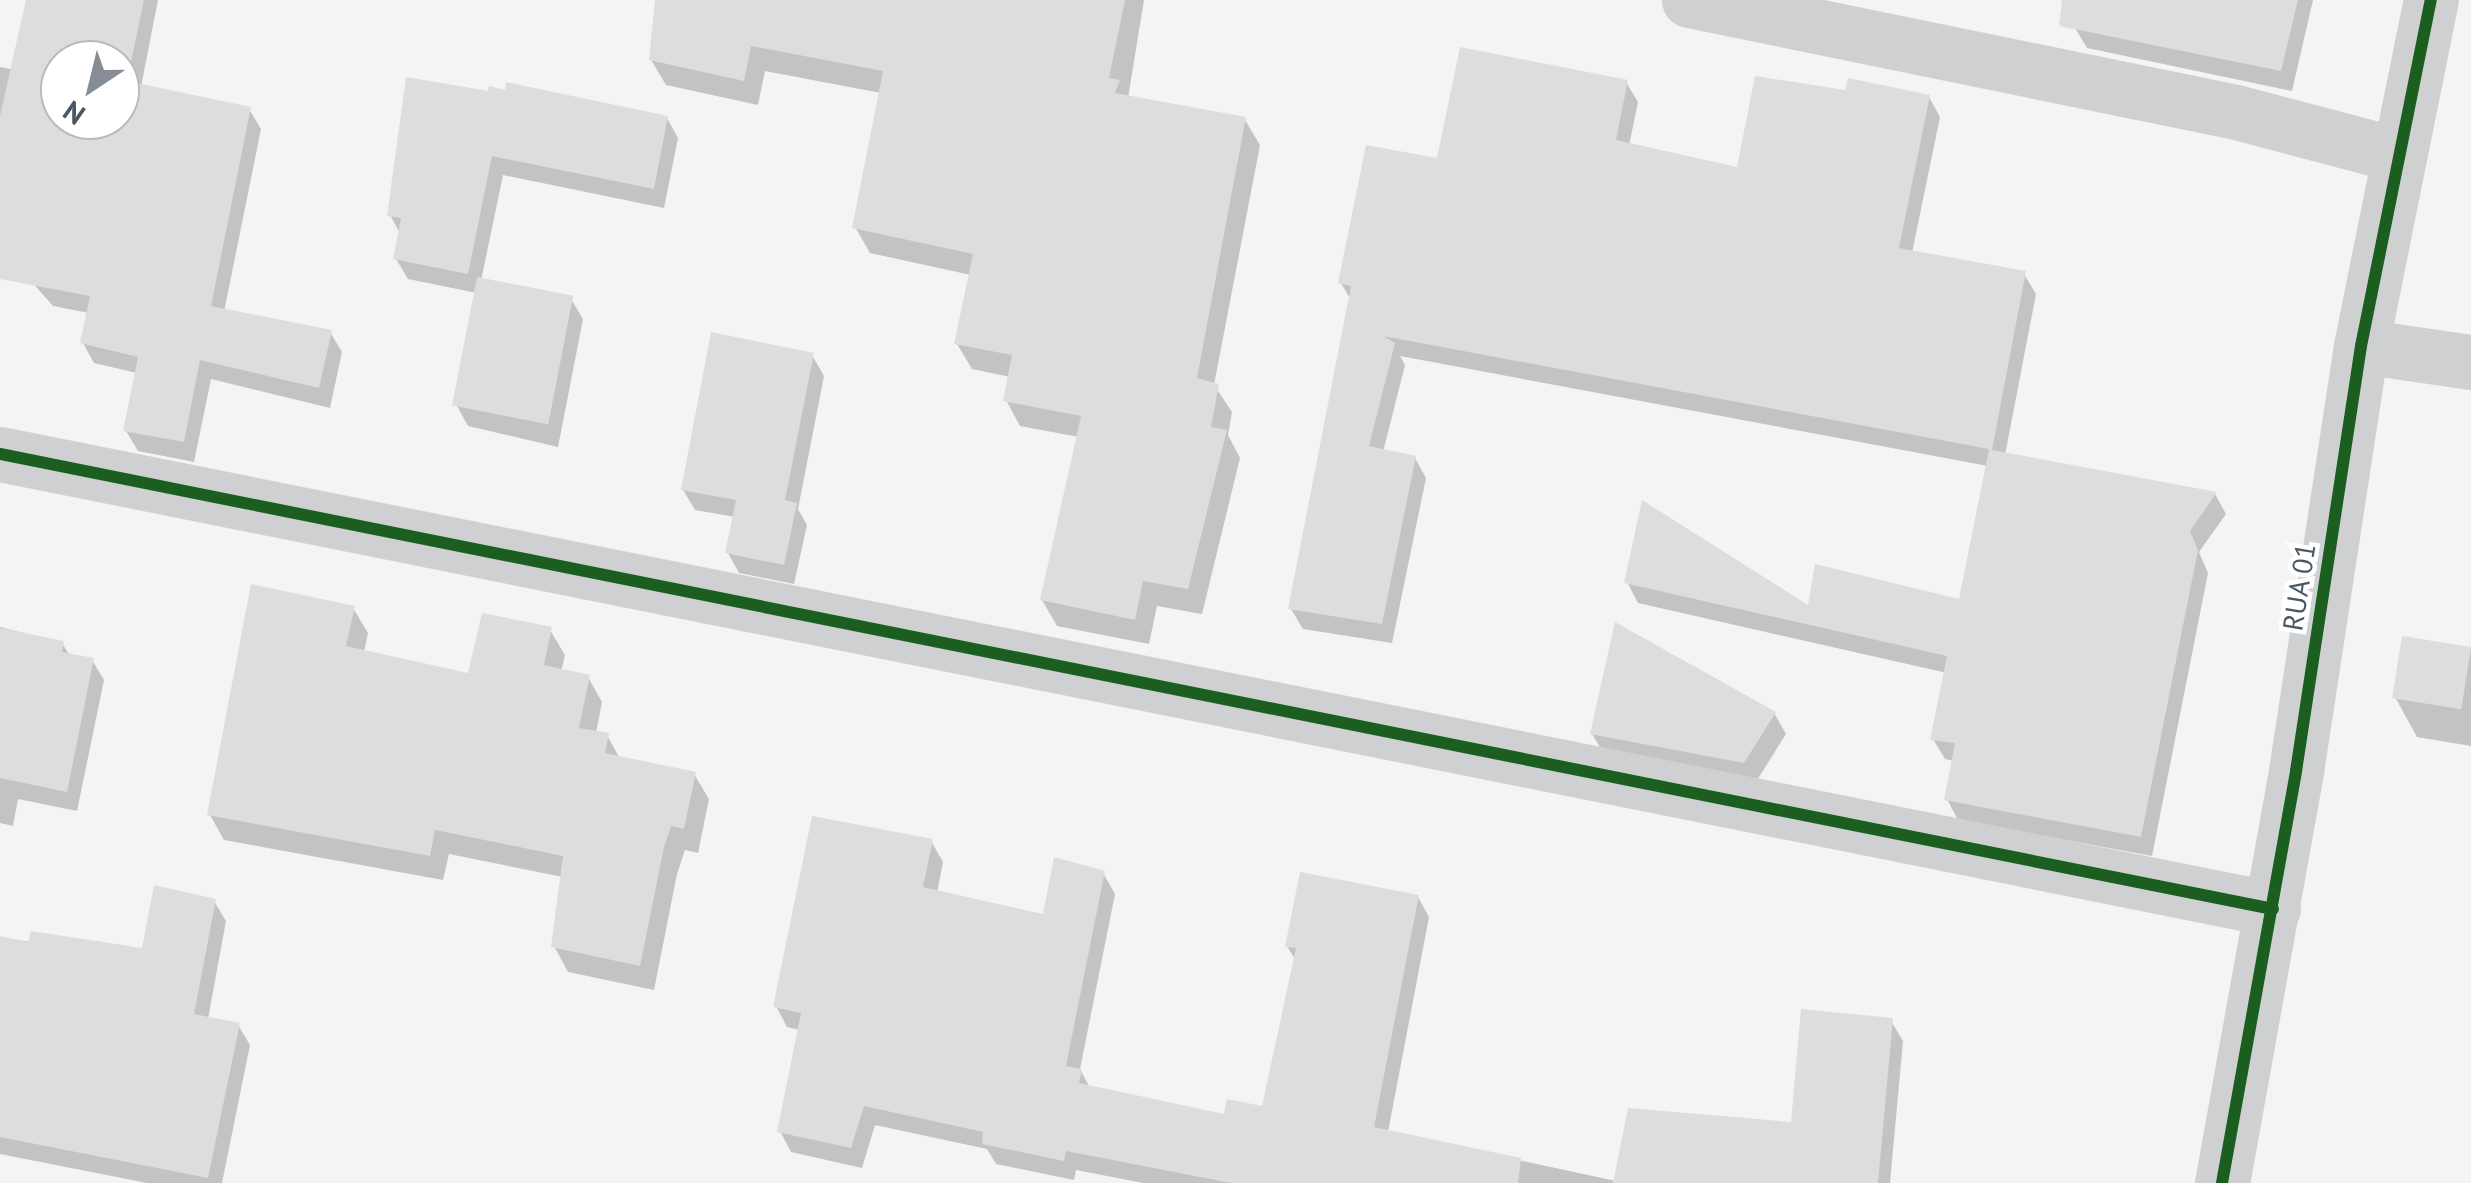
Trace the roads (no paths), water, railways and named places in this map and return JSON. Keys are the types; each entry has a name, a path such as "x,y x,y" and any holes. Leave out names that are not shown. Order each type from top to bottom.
{"street":[{"path":"1689,0 2236,112 2400,155"},
{"name":"RUA 01","path":"2222,1183 2273,909 2361,346 2431,0"},
{"path":"2361,346 2471,362"},
{"path":"0,454 2273,909"}]}
